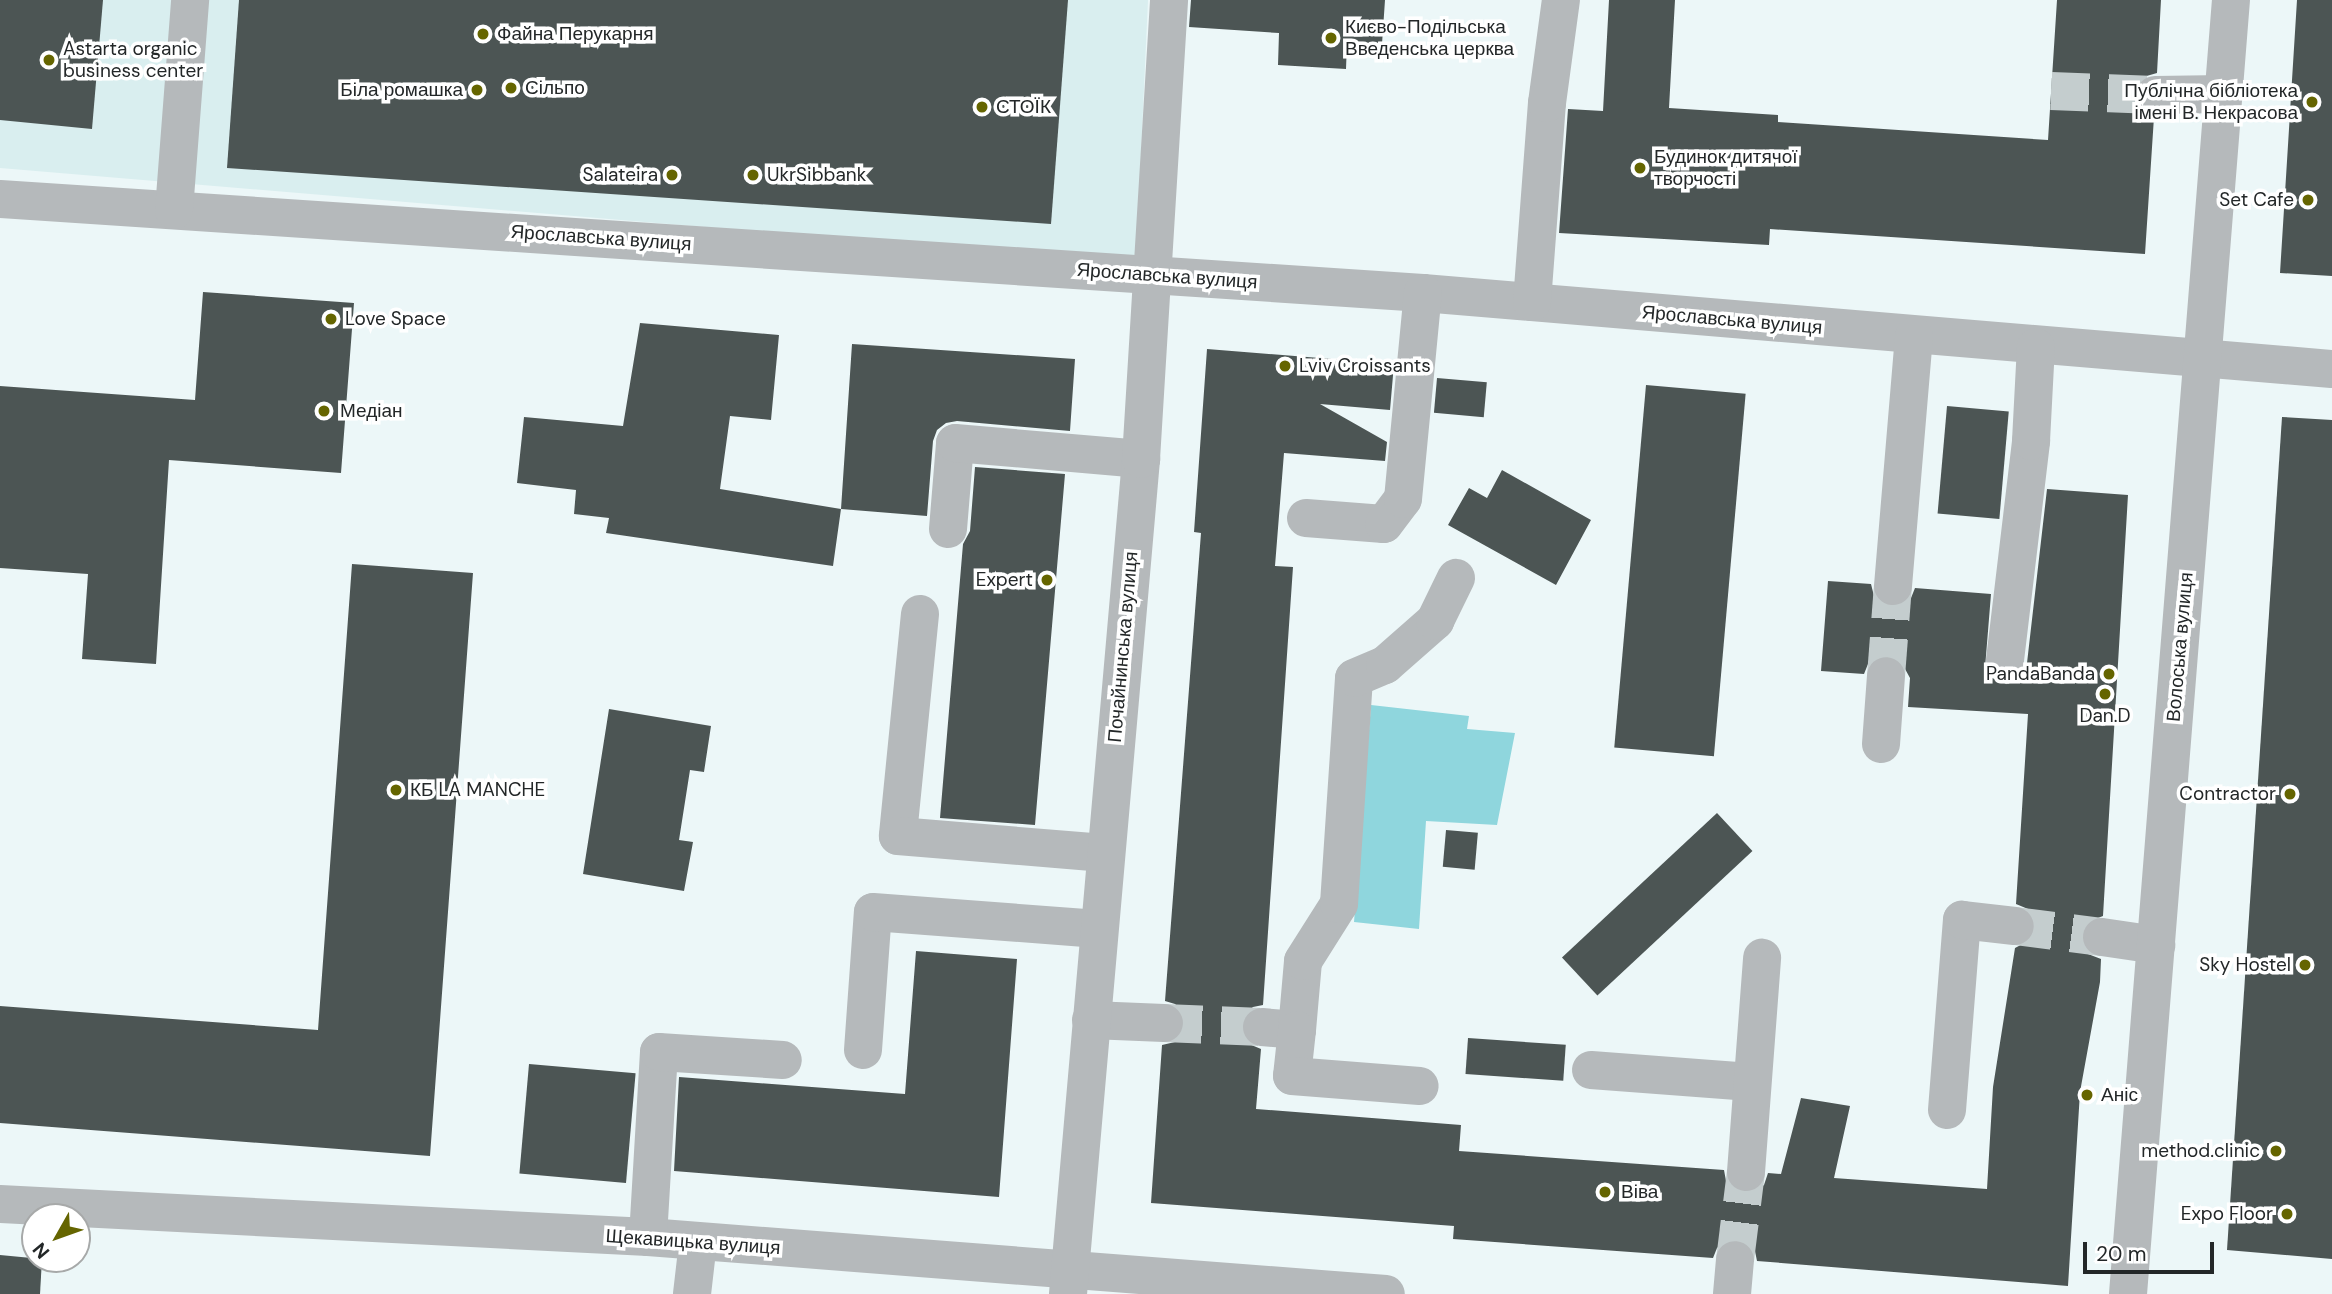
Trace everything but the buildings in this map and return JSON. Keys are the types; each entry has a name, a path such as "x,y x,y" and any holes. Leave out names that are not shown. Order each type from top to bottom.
{"street":[{"path":"174,210 190,0"},
{"name":"Почайнинська вулиця","path":"1068,1282 1141,459 1169,0"},
{"path":"1532,302 1547,103 1561,0"},
{"name":"Волоська вулиця","path":"2128,1294 2231,0"},
{"path":"2155,95 2224,94"},
{"name":"Ярославська вулиця","path":"0,199 1423,293 2036,347 2332,369"},
{"path":"1306,518 1384,524 1403,499 1423,293"},
{"path":"1893,586 1914,336"},
{"path":"2005,660 2031,441 2036,347"},
{"path":"948,529 955,443 1141,459"},
{"path":"1420,1086 1292,1076 1280,1028 1303,961 1339,904 1354,678 1385,665 1435,621 1456,578"},
{"path":"920,614 898,836 1104,853"},
{"path":"1881,744 1886,676"},
{"path":"863,1050 873,912 1098,929"},
{"path":"1947,1110 1962,920 2015,926"},
{"path":"2102,937 2156,945"},
{"path":"1746,1172 1762,958"},
{"path":"1091,1020 1164,1023"},
{"path":"648,1237 659,1052 783,1060"},
{"path":"1591,1070 1751,1082"},
{"name":"Щекавицька вулиця","path":"0,1204 648,1237 1068,1282 1386,1294"},
{"path":"692,1294 698,1242"}],"shaded area":[{"path":"0,0 1148,0 1136,263 0,168"},
{"path":"1371,705 1469,716 1467,729 1515,733 1497,825 1426,821 1419,929 1354,922"}],"tunnel":[{"path":"2051,91 2155,95"},
{"path":"1886,676 1893,586"},
{"path":"2015,926 2102,937"},
{"path":"1164,1023 1262,1027"},
{"path":"1735,1260 1746,1172"}],"place":[{"name":"Файна Перукарня","path":"483,34"},
{"name":"Києво-Подільська Введенська церква","path":"1331,38"},
{"name":"Astarta organic business center","path":"49,60"},
{"name":"Сільпо","path":"511,88"},
{"name":"Біла ромашка","path":"477,90"},
{"name":"Публічна бібліотека імені В. Некрасова","path":"2312,102"},
{"name":"СТОЇК","path":"982,107"},
{"name":"Будинок дитячої творчості","path":"1640,168"},
{"name":"Salateira","path":"672,175"},
{"name":"UkrSibbank","path":"753,175"},
{"name":"Set Cafe","path":"2308,200"},
{"name":"Love Space","path":"331,319"},
{"name":"Lviv Croissants","path":"1285,366"},
{"name":"Медіан","path":"324,411"},
{"name":"Expert","path":"1047,580"},
{"name":"PandaBanda","path":"2109,674"},
{"name":"Dan.D","path":"2105,694"},
{"name":"КБ LA MANCHE","path":"396,790"},
{"name":"Contractor","path":"2290,794"},
{"name":"Sky Hostel","path":"2305,965"},
{"name":"Аніс","path":"2087,1095"},
{"name":"method.clinic","path":"2276,1151"},
{"name":"Віва","path":"1605,1192"},
{"name":"Expo Floor","path":"2287,1214"}]}
